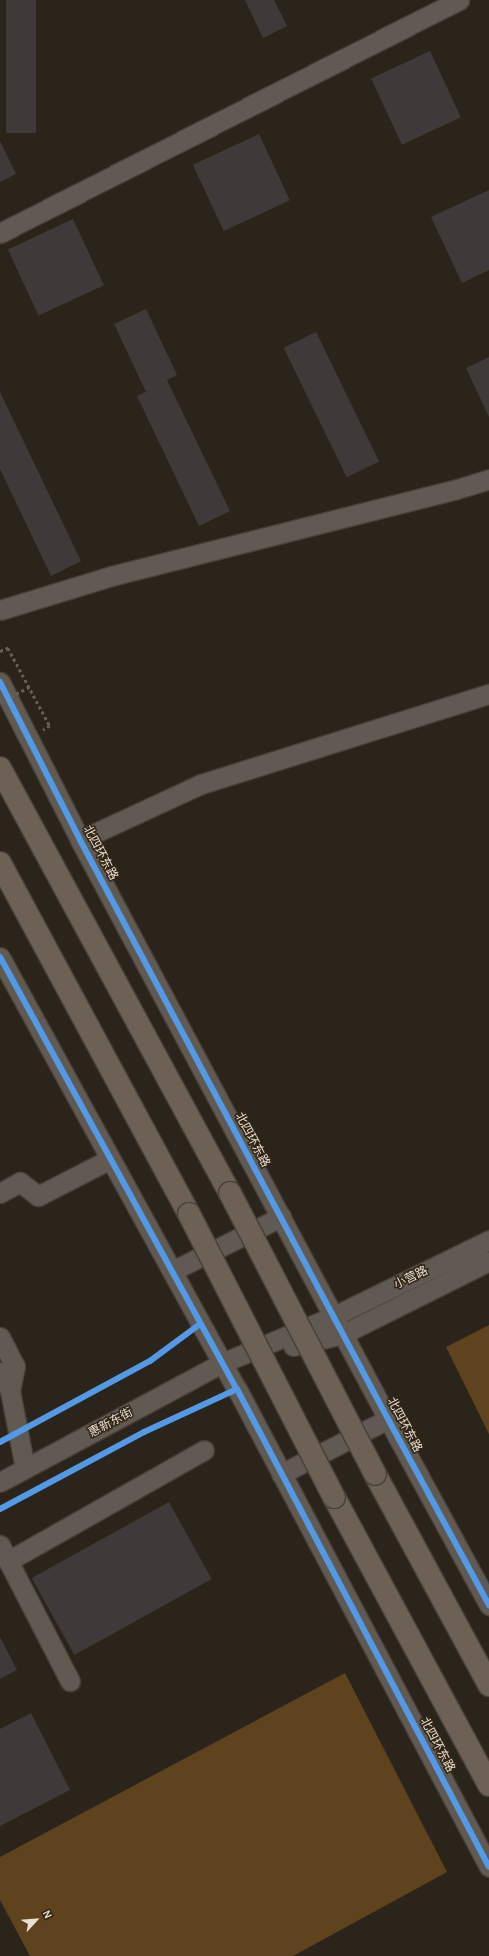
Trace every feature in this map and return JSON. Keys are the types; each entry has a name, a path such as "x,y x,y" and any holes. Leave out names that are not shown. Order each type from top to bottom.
{"highway":[{"path":"0,768 230,1193 375,1474 489,1685"},
{"path":"0,863 189,1214 334,1497 489,1785"}],"street":[{"path":"0,233 459,0"},
{"path":"0,610 111,576 457,489 489,479"},
{"name":"北四环东路","path":"0,682 80,840 388,1419 489,1605"},
{"path":"80,840 201,784 489,694"},
{"name":"北四环东路","path":"0,957 222,1363 489,1867"},
{"path":"0,1193 20,1182 38,1196 110,1158"},
{"path":"172,1272 281,1217"},
{"name":"小营路","path":"222,1363 334,1316 489,1240"},
{"name":"小营路","path":"222,1363 343,1334 489,1261"},
{"path":"0,1337 15,1366 10,1391"},
{"name":"惠新东街","path":"0,1482 222,1363"},
{"path":"0,1372 10,1391 25,1468"},
{"path":"281,1474 388,1419"},
{"path":"70,1681 4,1553 204,1450"}],"path":[{"path":"0,651 8,648 50,726"},
{"path":"0,702 29,687"}],"shaded area":[{"path":"489,1325 489,1434 446,1347"},
{"path":"345,1673 447,1872 293,1956 30,1956 0,1900 0,1857"}],"building":[{"path":"6,0 36,0 36,133 6,133"},
{"path":"245,0 274,0 287,26 263,38"},
{"path":"430,51 461,117 402,145 371,78"},
{"path":"259,134 290,200 224,231 193,165"},
{"path":"0,141 16,174 0,182"},
{"path":"489,190 489,270 462,283 431,217"},
{"path":"73,219 104,285 39,316 8,249"},
{"path":"146,309 177,375 167,380 230,511 199,526 137,396 146,392 114,324"},
{"path":"316,332 379,461 347,477 284,348"},
{"path":"489,357 489,417 466,368"},
{"path":"0,392 81,561 51,576 0,469"},
{"path":"169,1502 212,1579 74,1655 32,1578"},
{"path":"0,1637 17,1670 0,1679"},
{"path":"31,1713 70,1790 0,1826 0,1729"}],"cycle path":[{"path":"0,682 80,840 388,1419 489,1605"},
{"path":"0,957 237,1389 489,1867"},
{"path":"0,1442 150,1361 200,1324"},
{"path":"0,1509 144,1432 237,1389"}]}
